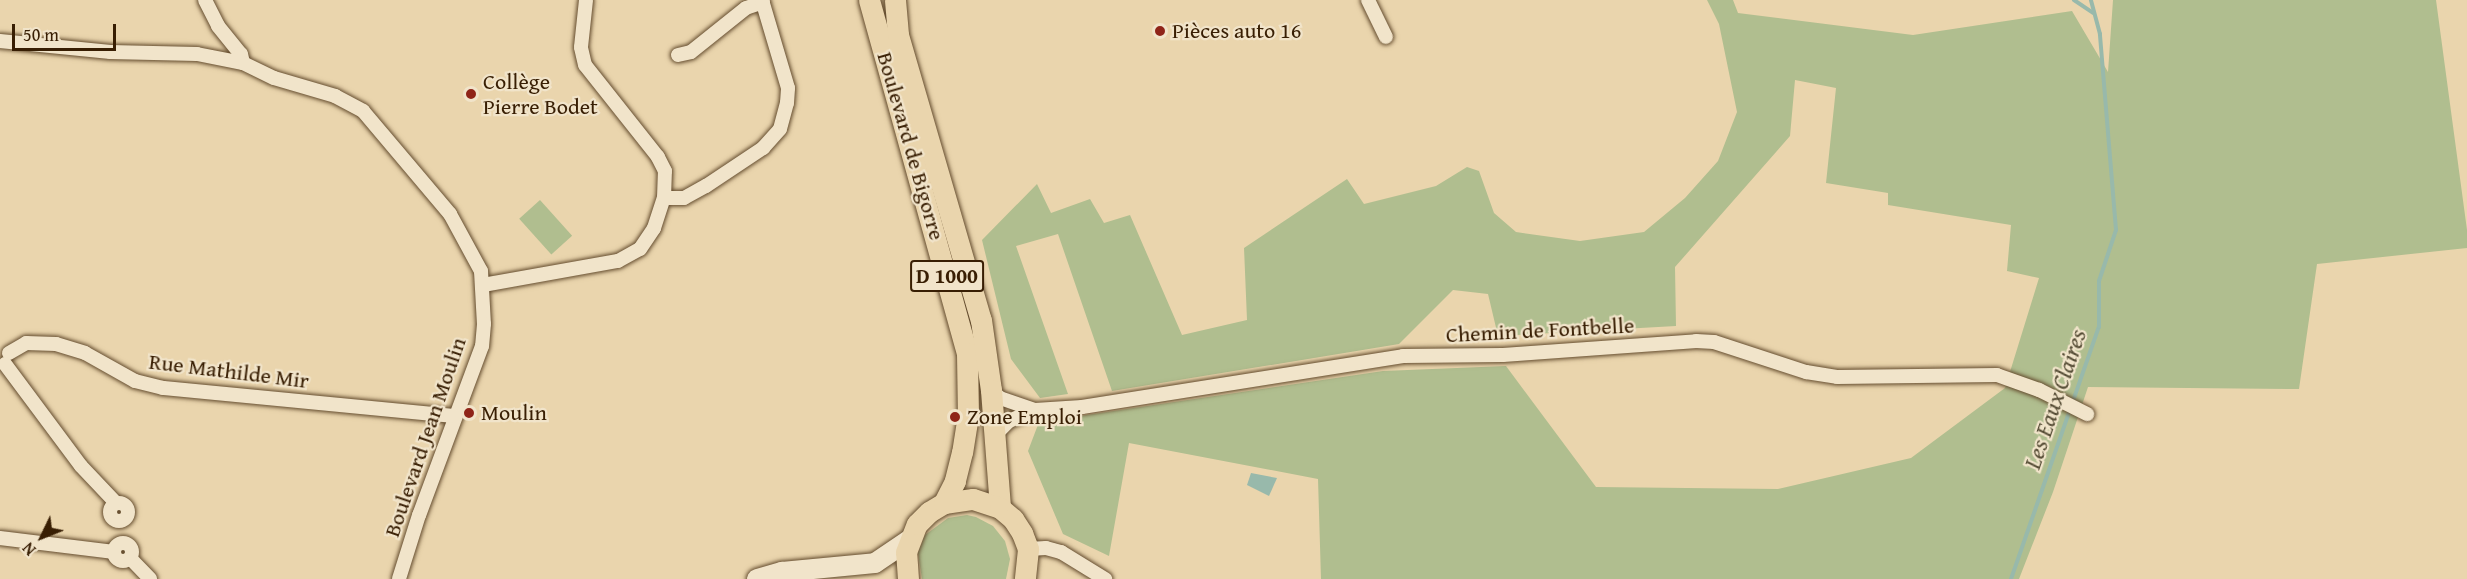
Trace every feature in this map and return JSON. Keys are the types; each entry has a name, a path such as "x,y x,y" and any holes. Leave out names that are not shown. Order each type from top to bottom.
{"main road":[{"name":"Boulevard de Bigorre","path":"869,0 967,353 968,415 955,481 944,503"},
{"name":"Boulevard de Bigorre","path":"888,0 898,35"},
{"path":"895,0 898,35"},
{"name":"D 1000","path":"898,35 981,320 991,390 1000,508"},
{"path":"908,579 905,565 909,540 917,524 929,512 944,503 973,499 1000,508 1018,526 1028,549 1025,579"},
{"path":"757,579 782,572 874,563 885,559 909,540"}],"street":[{"path":"205,0 218,26 241,54 243,63"},
{"path":"483,285 618,261 640,249 654,228 664,198 665,171 658,157 585,65 581,47 586,0"},
{"path":"1368,0 1386,37"},
{"path":"664,198 684,198 763,148 780,129 788,103 788,88 763,1 746,8 691,52 678,55"},
{"name":"Boulevard Jean Moulin","path":"0,41 110,52 197,54 243,63 274,78 335,96 363,111 450,214 474,255 483,285 482,346 399,579"},
{"name":"Chemin de Fontbelle","path":"994,435 1009,421 1035,410 1082,407 1403,356 1503,355 1696,341 1714,342 1806,372 1838,377 1997,375 2083,412"},
{"name":"Rue Mathilde Mir","path":"3,357 26,343 56,344 85,353 135,381 163,388 456,416"},
{"path":"3,357 81,466 116,503 110,513 113,519 120,521 118,547"},
{"path":"991,390 1000,398 1035,410"},
{"path":"0,538 131,547 130,558 150,579"},
{"path":"1028,549 1046,548 1061,552 1106,579"}],"green space":[{"path":"1707,0 1733,0 1738,13 1913,35 2072,11 2108,72 2113,0 2436,0 2467,230 2467,248 2317,264 2299,389 2088,387 2053,492 2019,579 1321,579 1318,479 1129,443 1109,556 1063,534 1028,451 1039,422 1383,371 1506,366 1596,487 1778,489 1911,458 2005,388 2039,278 2007,271 2011,225 1888,205 1888,193 1826,183 1836,88 1795,80 1790,136 1675,267 1676,326 1498,336 1488,294 1453,290 1399,344 1112,391 1058,234 1016,246 1068,394 1040,398 1011,359 982,240 1037,184 1051,213 1090,199 1104,223 1130,215 1182,335 1247,320 1244,248 1347,179 1364,204 1436,186 1467,167 1479,171 1494,213 1516,232 1580,241 1644,232 1685,198 1718,161 1737,112 1719,24"},
{"path":"540,200 572,236 551,254 519,219"},
{"path":"967,515 993,526 1005,541 1010,559 1006,579 922,579 918,553 925,535 948,518"}],"shaded area":[{"path":"1251,473 1277,478 1269,496 1247,485"}],"waterway":[{"name":"Les Eaux Claires","path":"2074,0 2093,13"},
{"name":"Les Eaux Claires","path":"2011,579 2099,327 2099,281 2116,230 2100,34 2091,0"}],"place":[{"name":"Pièces auto 16","path":"1160,31"},
{"name":"Collège Pierre Bodet","path":"471,94"},
{"name":"Moulin","path":"469,413"},
{"name":"Zone Emploi","path":"955,417"}]}
